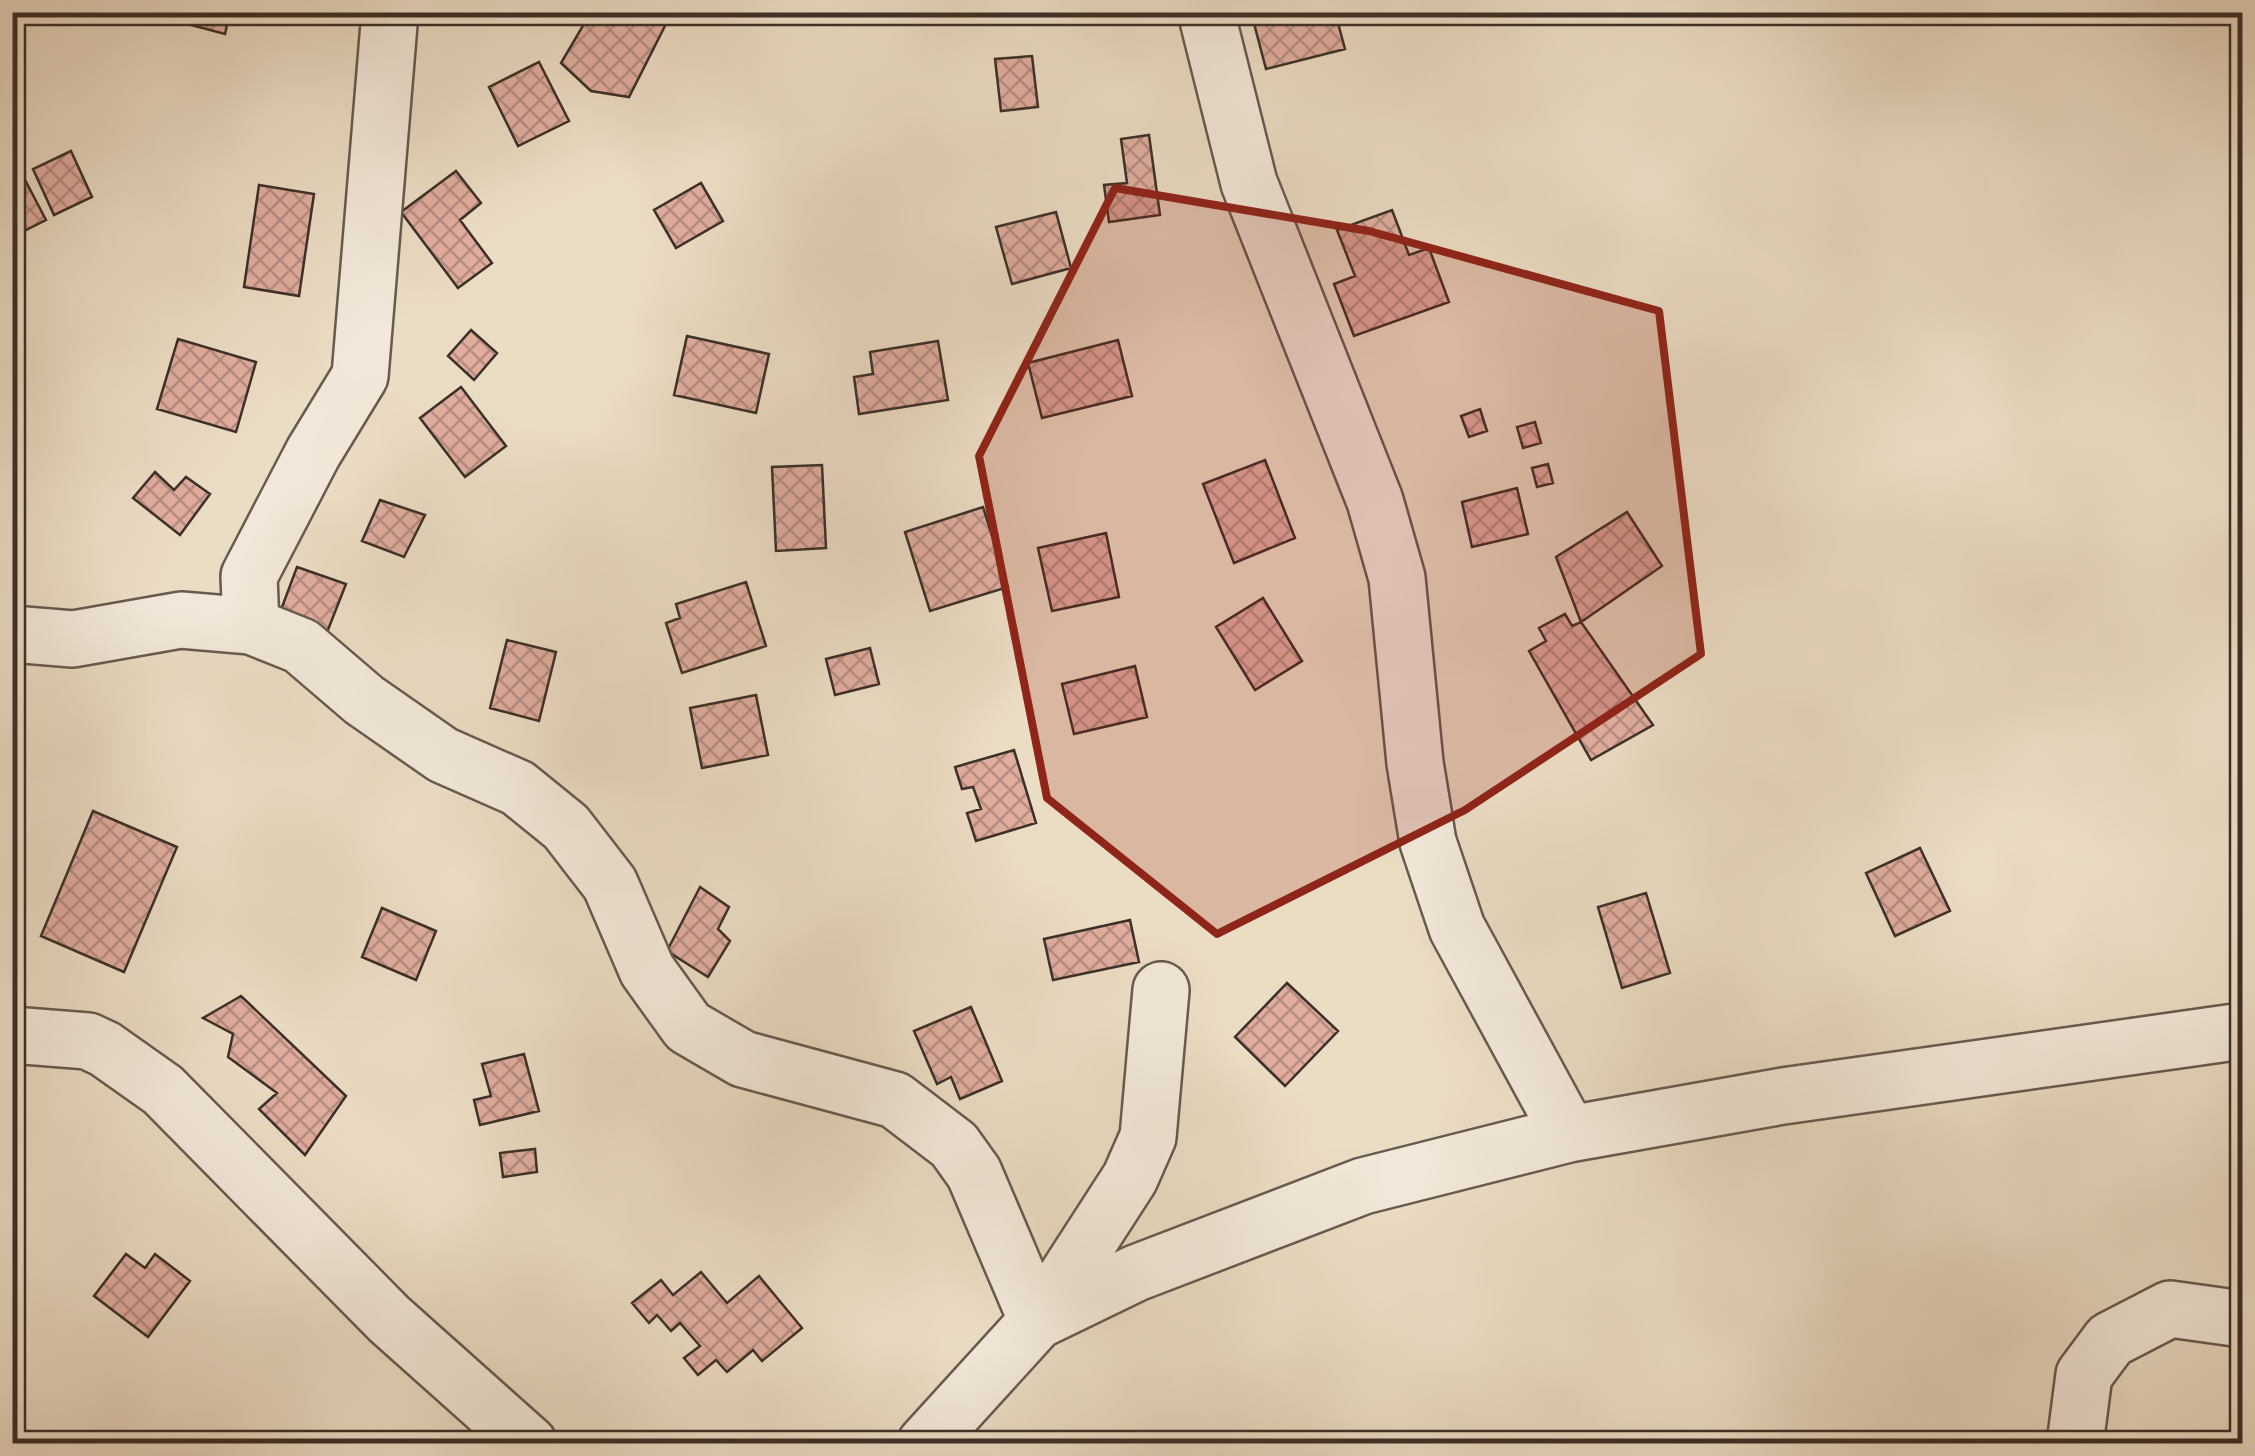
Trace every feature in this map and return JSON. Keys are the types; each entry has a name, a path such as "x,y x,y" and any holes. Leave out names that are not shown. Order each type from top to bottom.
{"street":[{"path":"251,626 249,576 313,453 360,376 390,12"},
{"path":"1206,12 1250,183 1374,501 1397,578 1414,763 1428,842 1458,928 1569,1134"},
{"path":"12,634 72,639 181,620 251,626 301,646 364,700 442,755 518,788 566,827 610,884 646,970 688,1027 743,1059 895,1100 954,1145 974,1172 1037,1322"},
{"path":"925,1444 1037,1322 1130,1178 1148,1137 1161,990"},
{"path":"1037,1322 1136,1273 1363,1186 1569,1134 1783,1096 2242,1031"},
{"path":"12,1036 88,1041 105,1048 162,1090 389,1319 529,1444"},
{"path":"2074,1444 2084,1375 2110,1340 2170,1310 2242,1318"}],"highlighted area":[{"path":"1115,188 1369,231 1659,311 1701,654 1465,810 1217,934 1047,798 979,456"}],"building":[{"path":"183,12 230,12 225,34 180,22"},
{"path":"591,12 672,12 629,97 591,91 561,63"},
{"path":"1251,12 1335,12 1345,49 1266,69"},
{"path":"1032,56 1038,107 1001,111 995,59"},
{"path":"539,62 569,121 518,146 489,87"},
{"path":"1149,135 1160,215 1109,222 1104,185 1127,183 1121,139"},
{"path":"71,151 92,197 54,215 33,169"},
{"path":"456,171 481,203 460,220 492,263 458,288 401,212"},
{"path":"23,176 46,220 12,237 12,181"},
{"path":"701,183 723,221 676,248 654,210"},
{"path":"259,185 314,194 299,296 244,287"},
{"path":"1392,210 1409,255 1429,248 1449,302 1354,336 1334,284 1355,276 1337,230"},
{"path":"1056,212 1071,268 1012,284 996,227"},
{"path":"471,330 497,353 474,380 448,356"},
{"path":"687,336 769,354 756,413 674,395"},
{"path":"178,339 256,362 236,432 157,409"},
{"path":"1118,340 1132,396 1042,418 1028,363"},
{"path":"938,341 948,400 859,414 854,377 873,374 870,352"},
{"path":"461,387 506,446 465,477 420,418"},
{"path":"1480,409 1487,431 1469,437 1461,416"},
{"path":"1535,422 1541,443 1523,448 1517,427"},
{"path":"1265,460 1295,538 1234,563 1203,484"},
{"path":"1548,464 1553,483 1537,487 1532,468"},
{"path":"822,465 826,548 776,551 772,467"},
{"path":"155,472 174,490 186,477 210,494 180,535 133,498"},
{"path":"1517,488 1528,534 1472,547 1462,502"},
{"path":"380,500 425,515 404,557 362,541"},
{"path":"983,507 1008,587 930,611 905,532"},
{"path":"1627,512 1662,566 1581,622 1556,557"},
{"path":"1106,533 1119,597 1052,611 1038,548"},
{"path":"297,567 346,584 322,645 276,623"},
{"path":"746,582 766,646 682,673 666,623 680,618 676,604"},
{"path":"1263,598 1302,661 1255,690 1216,627"},
{"path":"1565,614 1572,626 1581,622 1653,725 1591,760 1529,651 1546,641 1539,628"},
{"path":"507,640 556,652 539,721 490,708"},
{"path":"870,648 879,684 835,695 826,659"},
{"path":"1135,666 1147,717 1074,734 1062,684"},
{"path":"756,695 768,755 702,768 690,708"},
{"path":"1014,750 1036,823 976,841 967,813 981,809 973,787 962,789 955,767"},
{"path":"93,811 177,847 124,972 41,936"},
{"path":"1920,848 1950,911 1895,936 1866,873"},
{"path":"700,887 729,907 718,929 730,941 708,977 667,951"},
{"path":"1646,893 1670,973 1622,988 1598,907"},
{"path":"382,908 436,931 416,980 362,957"},
{"path":"1130,920 1139,962 1053,980 1044,939"},
{"path":"1287,983 1338,1031 1285,1086 1235,1037"},
{"path":"241,996 346,1096 305,1155 259,1109 277,1093 228,1057 233,1034 203,1018"},
{"path":"971,1007 1002,1081 960,1099 951,1077 937,1084 914,1031"},
{"path":"524,1054 539,1111 480,1125 474,1100 491,1096 482,1064"},
{"path":"535,1149 537,1172 503,1177 500,1153"},
{"path":"126,1254 145,1268 155,1254 190,1281 148,1337 94,1296"},
{"path":"701,1272 727,1303 759,1276 802,1328 762,1361 753,1350 727,1372 716,1360 698,1375 684,1358 700,1346 680,1323 671,1331 657,1315 649,1323 632,1303 661,1280 673,1295"}]}
